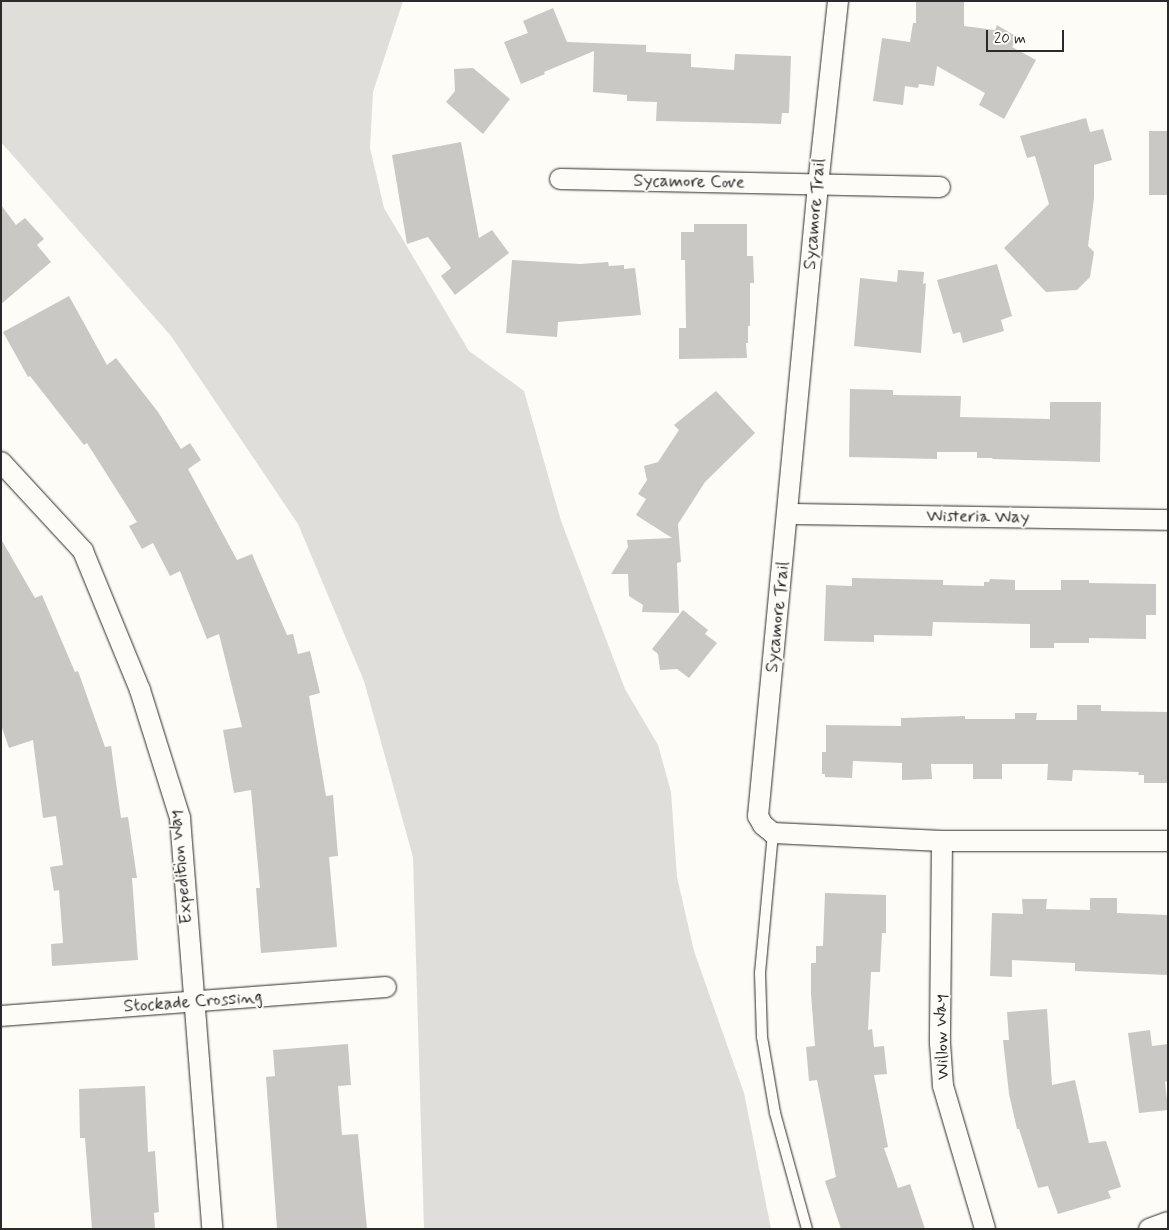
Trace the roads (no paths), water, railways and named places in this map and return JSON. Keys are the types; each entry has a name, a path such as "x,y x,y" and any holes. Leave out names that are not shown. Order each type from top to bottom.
{"street":[{"name":"Sycamore Trail","path":"773,834 763,825 758,816 818,185 838,1"},
{"name":"Sycamore Cove","path":"560,179 940,187"},
{"name":"Expedition Way","path":"1,462 83,551 140,690 180,818 212,1229"},
{"name":"Wisteria Way","path":"788,514 1168,520"},
{"path":"773,834 942,840 1168,841"},
{"name":"Willow Way","path":"942,840 940,1044 943,1086 985,1229"},
{"name":"Stockade Crossing","path":"1,1016 386,987"},
{"path":"1149,1229 1168,1222"}],"lane":[{"path":"773,834 760,973 762,1037 776,1113 807,1229"}]}
